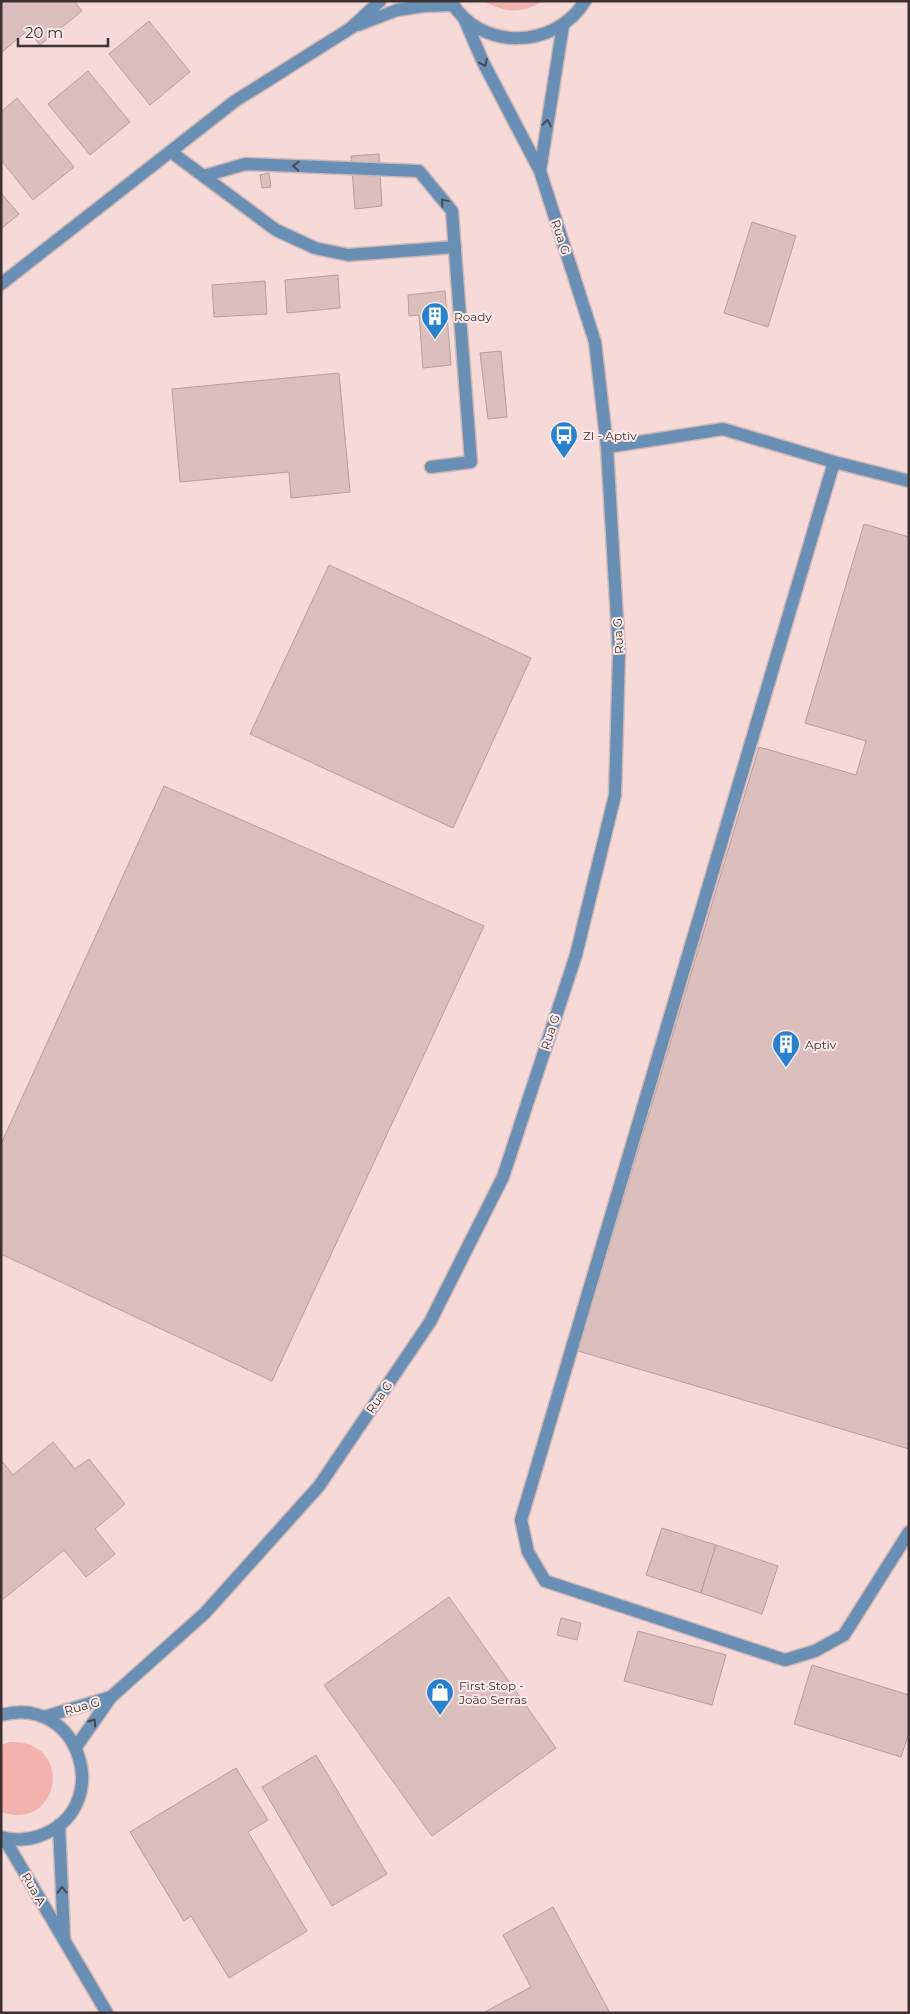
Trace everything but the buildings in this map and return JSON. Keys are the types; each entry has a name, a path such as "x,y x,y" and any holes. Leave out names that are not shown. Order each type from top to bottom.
{"street":[{"path":"1,284 235,101 351,28 380,1"},
{"path":"351,28 397,10 452,3 464,18 478,28 493,35 522,39 548,33 563,25 584,1"},
{"name":"Rua G","path":"44,1717 111,1698 205,1613 319,1486 430,1322 503,1177 576,955 615,795 619,654 607,447 595,342 540,171 483,62 464,18"},
{"path":"540,171 563,25"},
{"path":"171,152 276,230 315,248 348,255 455,248"},
{"path":"204,176 245,164 419,172 452,211 471,462 431,467"},
{"path":"607,447 723,430 834,462 909,480"},
{"path":"834,462 520,1520 528,1552 545,1581 785,1660 815,1651 844,1635 909,1532"},
{"path":"76,1747 111,1698"},
{"path":"1,1716 27,1713 44,1717 57,1724 76,1747 83,1768 82,1789 73,1809 60,1825 34,1838 19,1840 3,1838"},
{"name":"Rua A","path":"60,1825 64,1939"},
{"name":"Rua A","path":"3,1838 107,2013"}],"shaded area":[{"path":"483,1 544,1 521,10 506,10"},
{"path":"10,1742 31,1745 45,1755 52,1769 52,1784 47,1799 37,1810 21,1815 1,1812 1,1745"}],"place":[{"name":"Roady","path":"435,340"},
{"name":"ZI - Aptiv","path":"564,459"},
{"name":"Aptiv","path":"786,1068"},
{"name":"First Stop - João Serras","path":"440,1716"}]}
